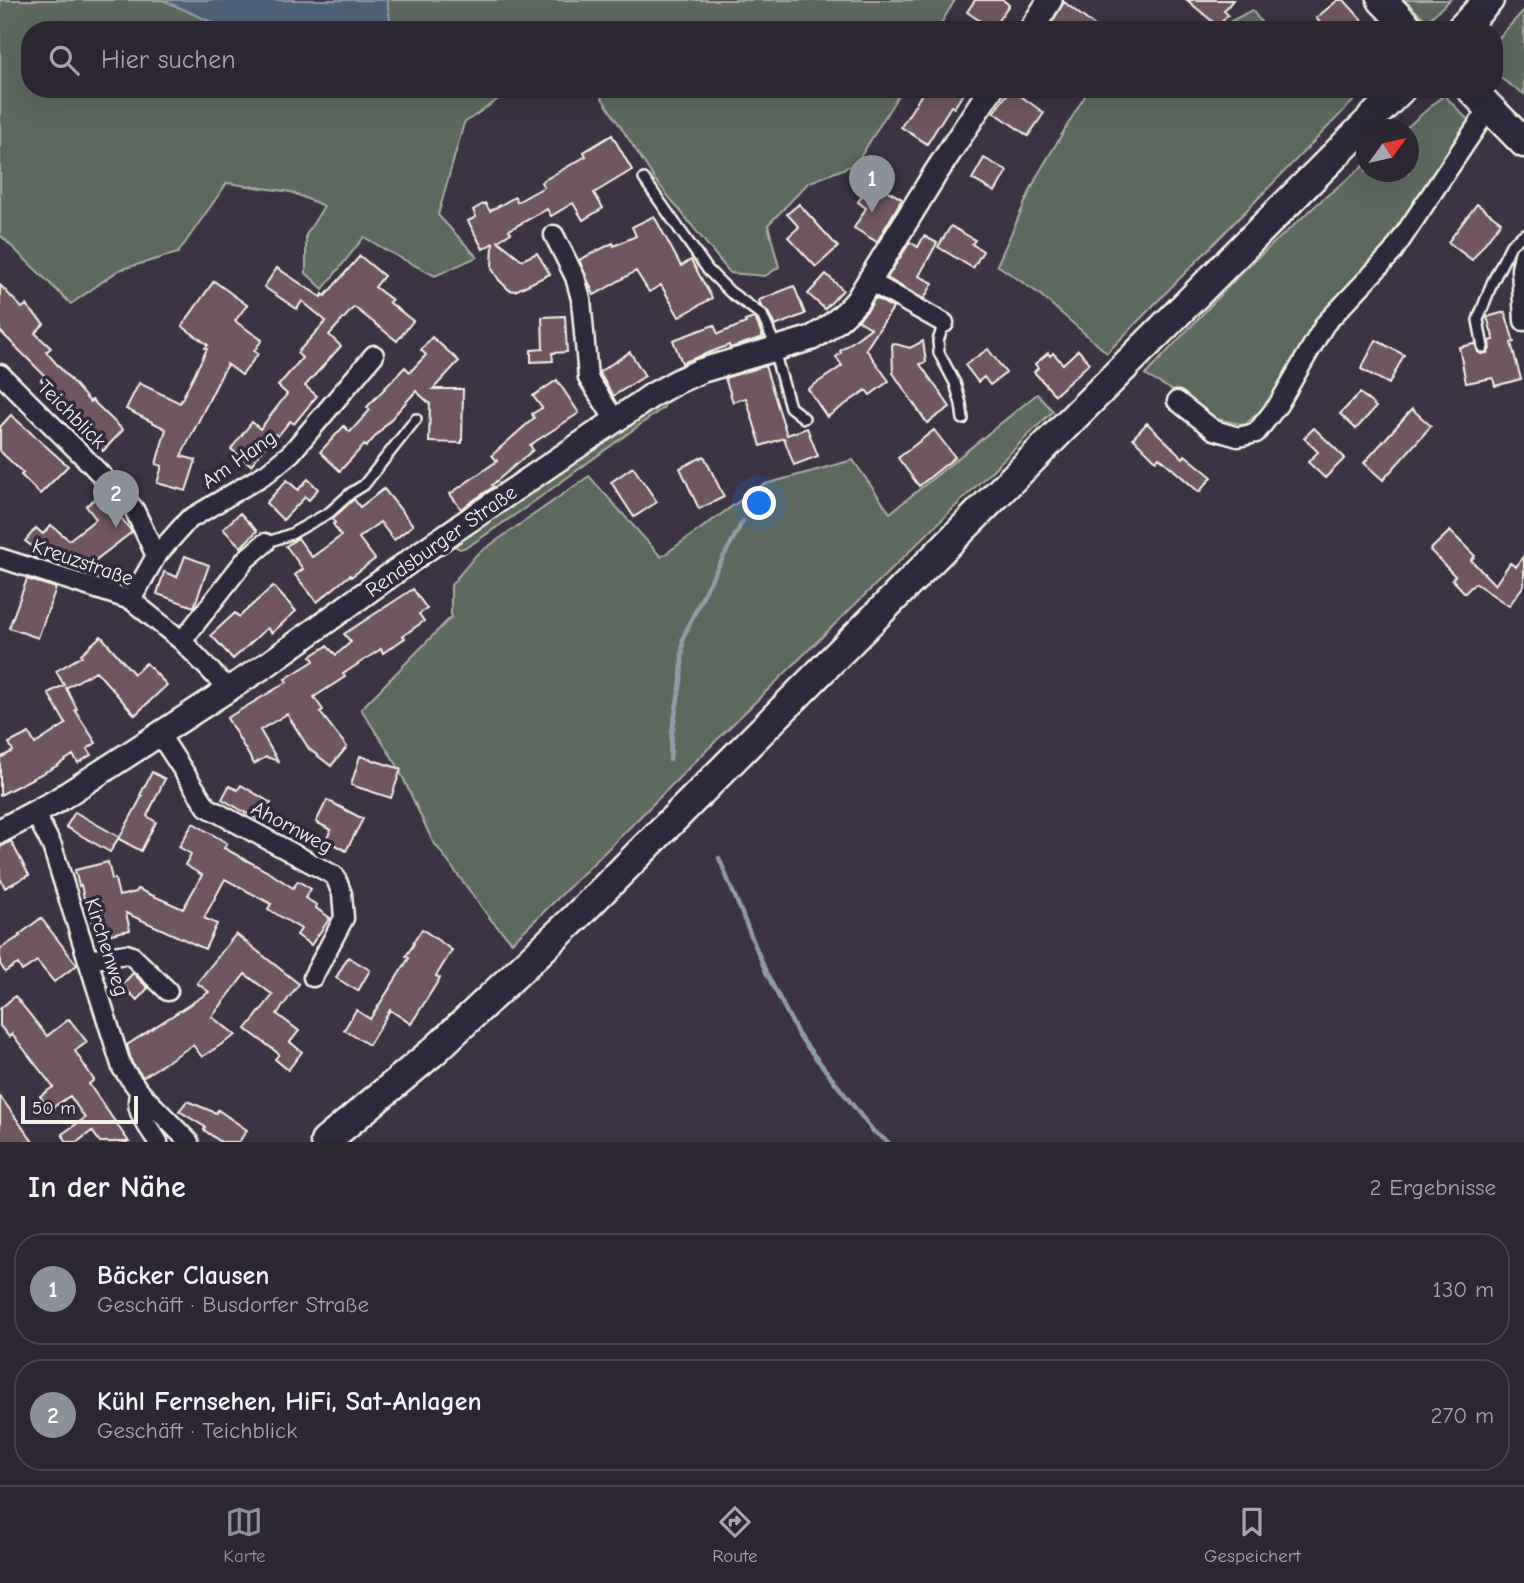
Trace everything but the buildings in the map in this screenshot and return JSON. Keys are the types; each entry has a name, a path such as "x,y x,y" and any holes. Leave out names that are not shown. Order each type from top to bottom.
{"main road":[{"path":"1382,0 1402,21"},
{"path":"1469,21 1489,0"},
{"path":"325,1142 434,1051 573,920 1392,98"},
{"path":"1480,98 1524,143"}],"street":[{"path":"1037,21 1050,0"},
{"name":"Rendsburger Straße","path":"0,831 35,813 229,690 421,553 654,394 707,369 812,338 829,329 856,301 985,98"},
{"path":"1177,401 1214,430 1238,437 1256,433 1278,405 1325,324 1392,253 1490,109"},
{"path":"554,235 575,276 581,299 588,378 615,420"},
{"path":"1524,254 1521,269 1524,321"},
{"path":"874,273 943,323"},
{"name":"Am Hang","path":"131,600 156,556 188,520 267,473 290,453 374,355"},
{"name":"Teichblick","path":"0,374 134,509 156,556"},
{"path":"182,641 246,559 265,543"},
{"name":"Kreuzstraße","path":"0,558 131,600 182,641 229,690"},
{"name":"Ahornweg","path":"160,735 207,807 335,876 342,894 344,918 313,977"},
{"name":"Kirchenweg","path":"35,813 52,846 122,1068 140,1092 189,1142"},
{"path":"88,960 126,954 132,956 168,991"},
{"name":"Kirchenweg","path":"140,1092 136,1101 139,1110 158,1142"}],"lane":[{"path":"645,179 708,270 730,292 762,315 775,349 790,407 804,418"},
{"path":"1483,347 1478,320 1511,246 1524,234"},
{"path":"943,323 937,341 939,353 954,383 963,419"},
{"path":"265,543 291,534 364,485 416,419"}],"green space":[{"path":"0,0 163,0 209,21 21,21 21,98 500,98 464,123 438,215 477,257 435,276 364,237 323,289 306,273 306,235 324,206 291,192 227,183 178,253 119,270 71,304 0,235"},
{"path":"387,0 955,0 942,21 386,21 389,20"},
{"path":"1404,0 1450,0 1427,21"},
{"path":"1252,10 1260,21 1231,21"},
{"path":"1524,10 1524,94 1503,80 1503,33"},
{"path":"602,98 896,98 856,164 808,183 768,225 779,267 765,276 730,273 656,181"},
{"path":"1084,98 1356,98 1107,353 1038,293 997,265 1037,176"},
{"path":"1441,98 1447,98 1468,120 1454,153 1388,248 1319,318 1274,394 1245,425 1213,418 1145,375 1245,269 1356,172 1356,182 1419,182 1419,119 1416,119"},
{"path":"1037,394 1053,411 512,942 492,921 432,840 397,765 361,709 451,617 451,585 476,555 589,476 661,557 762,485 853,460 890,513"},
{"path":"670,396 663,408 469,546 460,549 450,544"}],"water":[{"path":"163,0 387,0 390,20 387,21 209,21"}],"waterway":[{"path":"670,760 681,681 683,638 743,521"},
{"path":"719,858 766,972 799,1036 873,1131 888,1142"}],"place":[{"name":"Bäcker Clausen","path":"872,213"},
{"name":"Kühl Fernsehen, HiFi, Sat-Anlagen","path":"116,528"}]}
